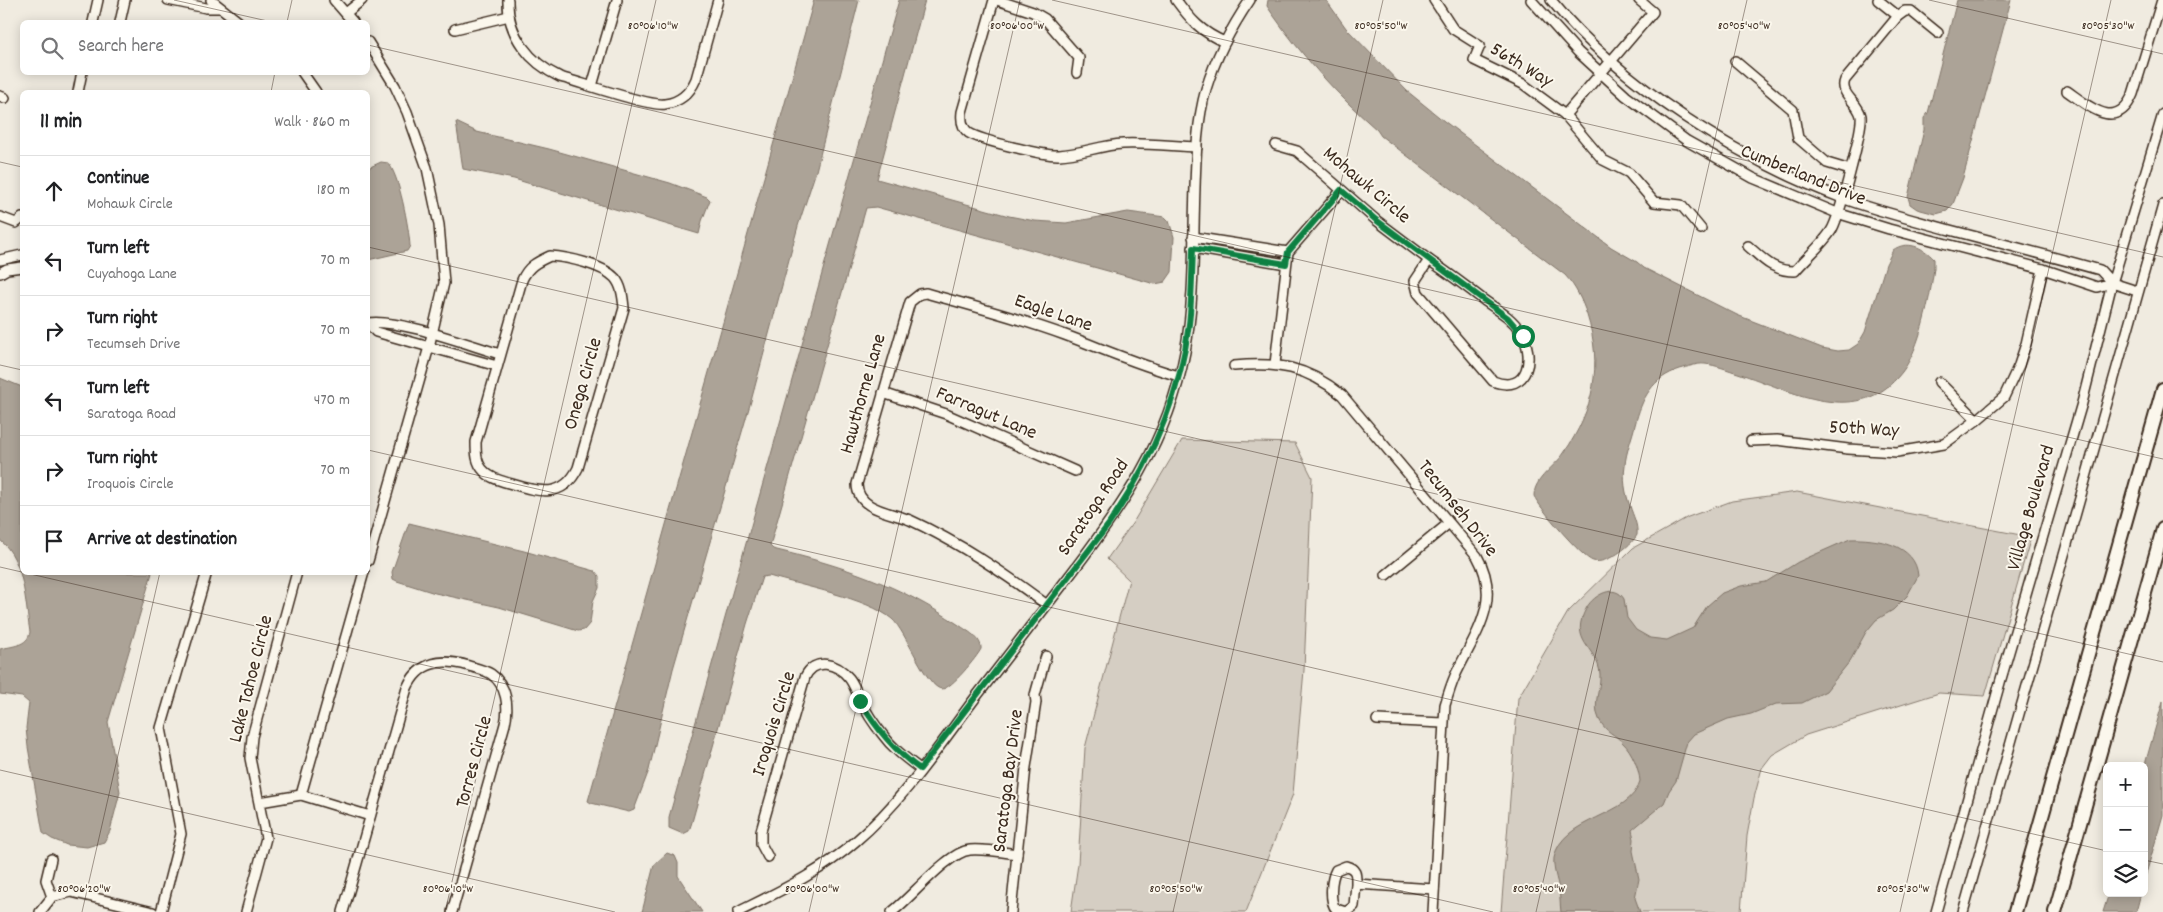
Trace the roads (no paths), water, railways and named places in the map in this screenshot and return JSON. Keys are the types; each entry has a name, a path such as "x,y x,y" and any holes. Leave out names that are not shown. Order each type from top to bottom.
{"highway":[{"path":"2015,912 2163,389"},
{"path":"2055,912 2163,529"}],"street":[{"path":"93,20 98,0"},
{"path":"120,20 125,0"},
{"path":"168,0 206,8 220,8"},
{"path":"211,0 236,20"},
{"path":"334,0 351,20"},
{"path":"346,13 362,0"},
{"path":"508,0 509,16 515,35 521,46 538,64 560,77 663,105 683,97 691,90 696,79 718,0"},
{"path":"592,86 617,0"},
{"path":"1077,73 1079,58 1045,19 1022,7 996,0 966,97 962,118 963,124 970,134 1037,153 1071,154 1097,147 1124,144 1196,147"},
{"path":"1176,0 1195,24 1204,32 1225,42"},
{"name":"Saratoga Road","path":"738,912 792,885 837,857 879,819 920,769 1109,524 1140,476 1162,430 1179,376 1189,325 1196,147 1206,89 1225,42 1250,0"},
{"name":"56th Way","path":"1434,0 1453,29 1480,46 1474,60 1524,84 1565,115"},
{"name":"Cumberland Drive","path":"1531,0 1578,52 1626,96 1687,141 1753,178 1840,206 1947,245 2043,269 2097,287 2112,283"},
{"name":"Cumberland Drive","path":"1551,0 1611,62 1660,100 1746,154 1806,183 1840,206 1927,224 2100,270 2112,283 2138,291"},
{"path":"1638,0 1653,12 1565,115 1603,160 1630,173 1654,202 1681,205 1701,229"},
{"path":"1878,0 1898,16"},
{"path":"2067,91 2100,113 2121,113 2128,106 2160,21 2162,0"},
{"path":"1748,246 1780,271 1795,271 1832,230 1862,123 1857,105 1844,92 1842,86 1845,80 1898,16 1905,11 1911,11 1938,33"},
{"path":"455,29 509,16"},
{"path":"370,45 395,86 421,149 434,196 439,225 444,283 429,347 370,554"},
{"path":"1734,61 1793,110 1798,138 1827,163 1850,170"},
{"path":"78,90 81,75"},
{"path":"304,75 315,90"},
{"name":"Village Boulevard","path":"1936,912 2001,679 2082,403 2112,283 2163,114"},
{"name":"Mohawk Circle","path":"1276,145 1297,151 1376,220 1508,318 1520,331 1527,348 1528,361 1525,373 1516,383 1504,386 1493,381 1418,293 1415,281 1429,260"},
{"path":"1275,364 1288,252 1341,190"},
{"path":"1963,912 2163,205"},
{"path":"0,217 16,223 20,220"},
{"path":"1193,237 1288,252"},
{"path":"1193,248 1286,264"},
{"path":"0,260 19,255 20,267 0,273"},
{"name":"Onega Circle","path":"550,256 562,256 605,270 616,279 622,291 624,308 578,468 574,477 566,485 554,490 540,492 495,480 484,472 478,463 476,442 500,354 522,280 526,270 532,264 550,256"},
{"name":"50th Way","path":"1751,442 1778,440 1848,449 1898,452 1944,444 2004,397 2019,365 2043,269"},
{"name":"Eagle Lane","path":"914,297 926,293 1010,316 1067,335 1128,360 1179,376"},
{"name":"Hawthorne Lane","path":"914,297 907,308 857,484 859,496 863,501 937,532 964,547 1046,605"},
{"path":"370,323 378,321 432,334 500,354"},
{"path":"370,325 376,332 497,366"},
{"name":"Tecumseh Drive","path":"1234,366 1275,364 1303,371 1317,377 1342,395 1480,562 1487,583 1488,597 1483,618 1450,688 1443,723 1433,912"},
{"path":"1938,382 1977,420"},
{"name":"Farragut Lane","path":"883,393 946,414 1074,471"},
{"path":"1386,575 1449,523"},
{"path":"161,912 180,834 161,728 206,575"},
{"name":"Lake Tahoe Circle","path":"246,912 266,838 250,758 252,737 297,575"},
{"path":"301,795 363,575"},
{"name":"Saratoga Bay Drive","path":"1011,912 1026,767 1036,695 1046,656"},
{"name":"Torres Circle","path":"343,912 406,688 414,674 428,665 444,661 465,665 491,674 502,688 507,706 507,715 452,912"},
{"name":"Iroquois Circle","path":"768,857 762,844 761,831 805,677 812,667 825,664 843,672 852,682 867,713 884,736 898,752 920,769"},
{"path":"1377,720 1443,723"},
{"path":"260,802 301,795 370,816"},
{"path":"892,912 917,891 947,860 958,853 977,850 1017,854"},
{"path":"50,859 46,880 52,897"},
{"path":"1346,866 1353,869 1356,873 1356,884 1354,906 1346,912 1336,909 1332,900 1336,870 1346,866"},
{"path":"1356,884 1434,889"},
{"path":"40,912 52,897 71,892 153,912"}]}
